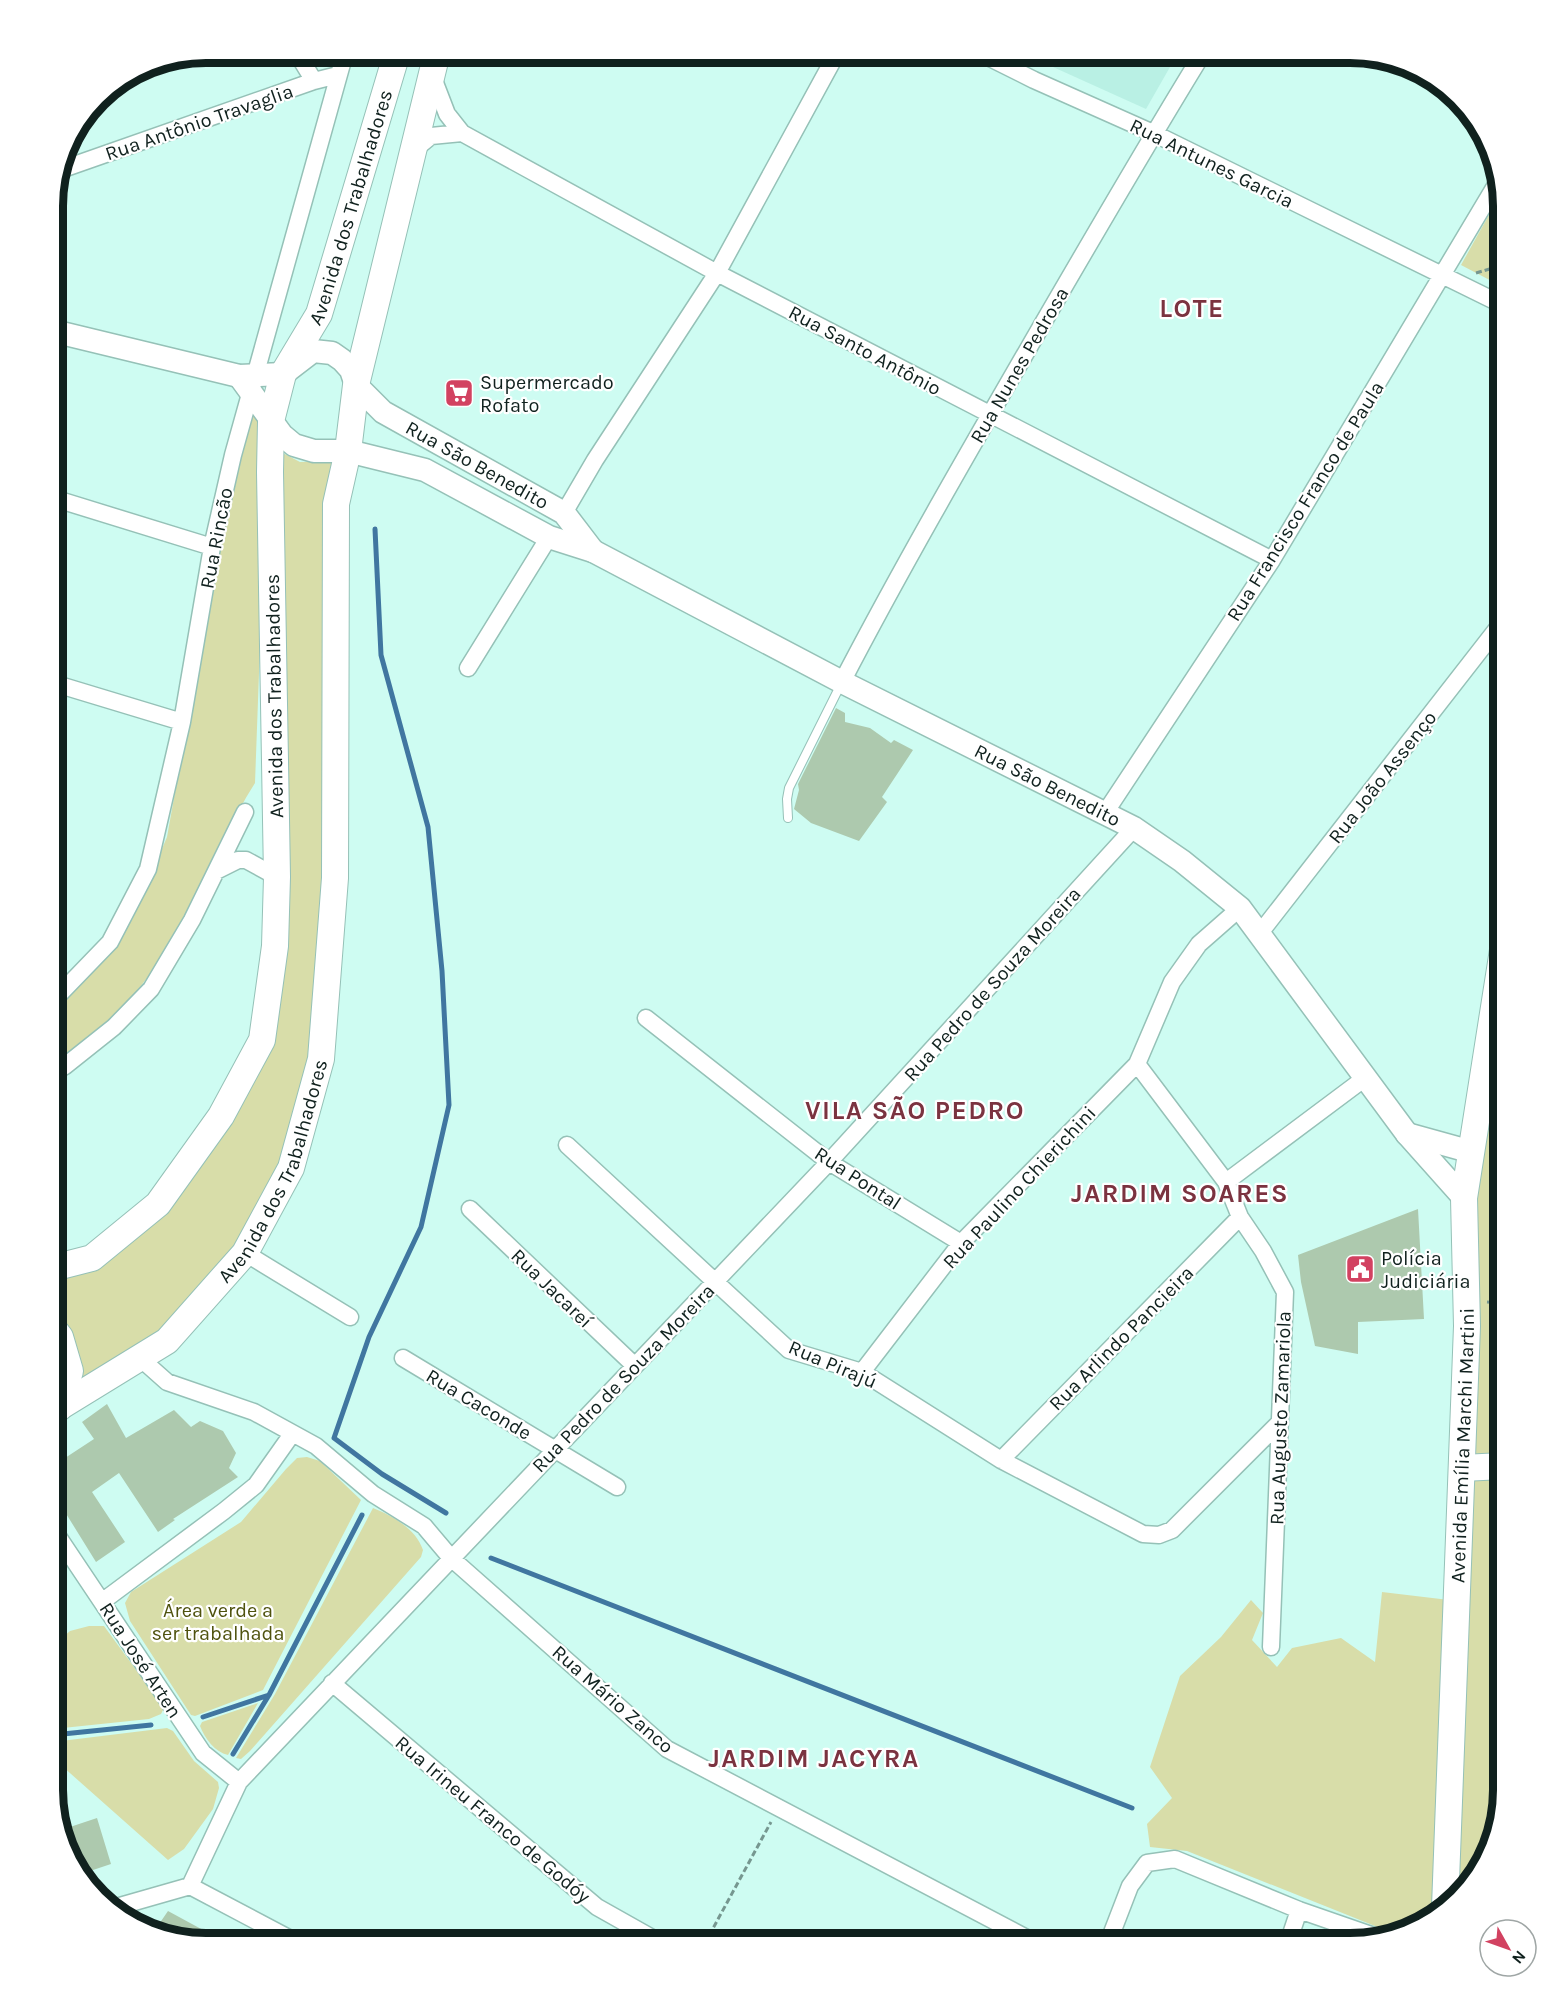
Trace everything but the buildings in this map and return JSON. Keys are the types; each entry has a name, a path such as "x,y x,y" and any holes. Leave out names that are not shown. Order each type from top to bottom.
{"main road":[{"name":"Avenida dos Trabalhadores","path":"63,1265 92,1258 158,1204 221,1116 262,1040 274,946 277,877 270,484 271,421 283,374 319,314 394,63"},
{"name":"Avenida dos Trabalhadores","path":"356,385 435,64"},
{"path":"63,334 248,381 283,374 313,351 332,353 351,370 356,385 348,450 314,451 294,445 271,421 248,381"},
{"name":"Rua São Benedito","path":"356,385 383,412 564,513 593,551"},
{"name":"Avenida dos Trabalhadores","path":"63,1406 167,1341 245,1252 291,1168 321,1059 335,878 336,504 348,450"},
{"name":"Rua São Benedito","path":"348,450 425,470 540,532 593,551 842,682 951,734 1134,828 1182,861 1240,908 1407,1134 1464,1198"},
{"path":"540,532 548,523 564,513"},
{"name":"Avenida Emília Marchi Martini","path":"1445,1897 1467,1326 1464,1198 1493,1015"},
{"path":"1407,1134 1472,1152"},
{"path":"63,1347 70,1371 63,1390"},
{"path":"1462,1468 1493,1466"}],"street":[{"path":"303,63 314,81"},
{"name":"Rua Rincão","path":"63,990 111,942 148,869 182,722 212,547 248,381 342,63"},
{"path":"564,513 595,460 717,273 832,63"},
{"name":"Rua Antunes Garcia","path":"1000,63 1154,133 1493,300"},
{"name":"Rua Nunes Pedrosa","path":"842,682 990,415 1197,63"},
{"name":"Rua Santo Antônio","path":"435,64 447,114 462,133 717,273 1272,560"},
{"name":"Rua Antônio Travaglia","path":"69,167 314,81 339,75"},
{"path":"414,150 431,136 462,133"},
{"name":"Rua Francisco Franco de Paula","path":"1105,813 1272,560 1492,191"},
{"path":"63,501 212,547"},
{"path":"468,668 540,532"},
{"name":"Rua João Assenço","path":"1260,933 1493,634"},
{"path":"63,686 182,722"},
{"path":"63,1067 114,1027 151,989 192,920 245,812"},
{"name":"Rua Pedro de Souza Moreira","path":"190,1886 239,1782 829,1162 1134,828"},
{"path":"216,871 238,860 246,860 277,877"},
{"path":"1137,1064 1172,982 1199,944 1240,908"},
{"name":"Rua Pontal","path":"646,1018 829,1162 962,1243"},
{"name":"Rua Augusto Zamariola","path":"1137,1064 1226,1182 1240,1217 1263,1251 1285,1292 1271,1647"},
{"name":"Rua Paulino Chierichini","path":"862,1372 962,1243 1137,1064"},
{"path":"1226,1182 1365,1078"},
{"name":"Rua Pirajú","path":"567,1145 789,1350 862,1372 1001,1460 1143,1534 1159,1535 1172,1530 1280,1422"},
{"name":"Rua Jacareí","path":"470,1209 635,1366"},
{"name":"Rua Arlindo Pancieira","path":"1001,1460 1240,1217"},
{"path":"245,1252 351,1317"},
{"name":"Rua Mário Zanco","path":"140,1358 167,1382 254,1412 316,1446 373,1494 423,1526 451,1558 667,1749 1015,1933"},
{"name":"Rua Caconde","path":"403,1358 617,1487"},
{"path":"103,1601 256,1485 292,1434"},
{"name":"Rua José Arten","path":"63,1544 203,1753 239,1782"},
{"name":"Rua Irineu Franco de Godóy","path":"332,1683 597,1907 642,1933"},
{"path":"1112,1933 1130,1886 1147,1863 1175,1859 1299,1910 1363,1932"},
{"path":"122,1905 190,1886 278,1933"},
{"path":"1292,1933 1299,1910"}],"lane":[{"path":"788,818 789,788 842,682"}],"path":[{"path":"711,1933 779,1807"}],"shaded area":[{"path":"1044,63 1172,63 1146,109"}],"green space":[{"path":"1493,208 1493,282 1461,265"},
{"path":"253,405 268,426 255,783 238,812 195,901 152,971 118,1012 98,1031 63,1057 63,999 101,963 132,920 167,837 222,530"},
{"path":"277,450 300,462 336,461 328,870 314,1059 283,1166 239,1250 179,1319 72,1395 63,1359 63,1268 153,1219 276,1006"},
{"path":"1493,1077 1493,1460 1471,1461 1474,1241 1478,1180"},
{"name":"Área verde a ser trabalhada","path":"307,1457 320,1461 361,1500 263,1690 195,1716 191,1715 130,1621 125,1603 131,1592 241,1522 297,1458"},
{"path":"1493,1474 1493,1790 1492,1809 1482,1845 1474,1862 1457,1885 1469,1478"},
{"name":"Área verde a ser trabalhada","path":"373,1508 396,1519 415,1536 423,1550 421,1557 250,1751 241,1759 236,1758 275,1694"},
{"path":"1382,1592 1449,1600 1441,1678 1436,1904 1405,1922 1382,1929 1187,1851 1150,1847 1147,1824 1172,1798 1150,1767 1180,1676 1221,1637 1251,1600 1263,1613 1252,1640 1277,1667 1292,1648 1341,1638 1375,1662"},
{"name":"Área verde a ser trabalhada","path":"89,1626 104,1626 164,1708 161,1714 149,1719 63,1728 63,1637 70,1631"},
{"name":"Área verde a ser trabalhada","path":"258,1703 228,1755 215,1748 205,1736 200,1726 202,1722"},
{"path":"167,1728 173,1731 194,1761 218,1782 219,1788 213,1809 184,1849 168,1860 63,1767 63,1741"}],"waterway":[{"path":"375,529 381,655 428,827 442,971 449,1105 421,1227 369,1337 334,1438 382,1474 446,1513"},
{"path":"233,1754 269,1695 362,1515"},
{"path":"491,1558 1132,1808"},
{"path":"203,1717 269,1695"},
{"path":"63,1734 151,1725"}],"place":[{"name":"Supermercado Rofato","path":"459,393"},
{"name":"Polícia Judiciária","path":"1360,1269"}],"district":[{"name":"LOTE","path":"1192,308"},
{"name":"VILA SÃO PEDRO","path":"915,1110"},
{"name":"JARDIM SOARES","path":"1180,1193"},
{"name":"JARDIM JACYRA","path":"814,1758"}]}
